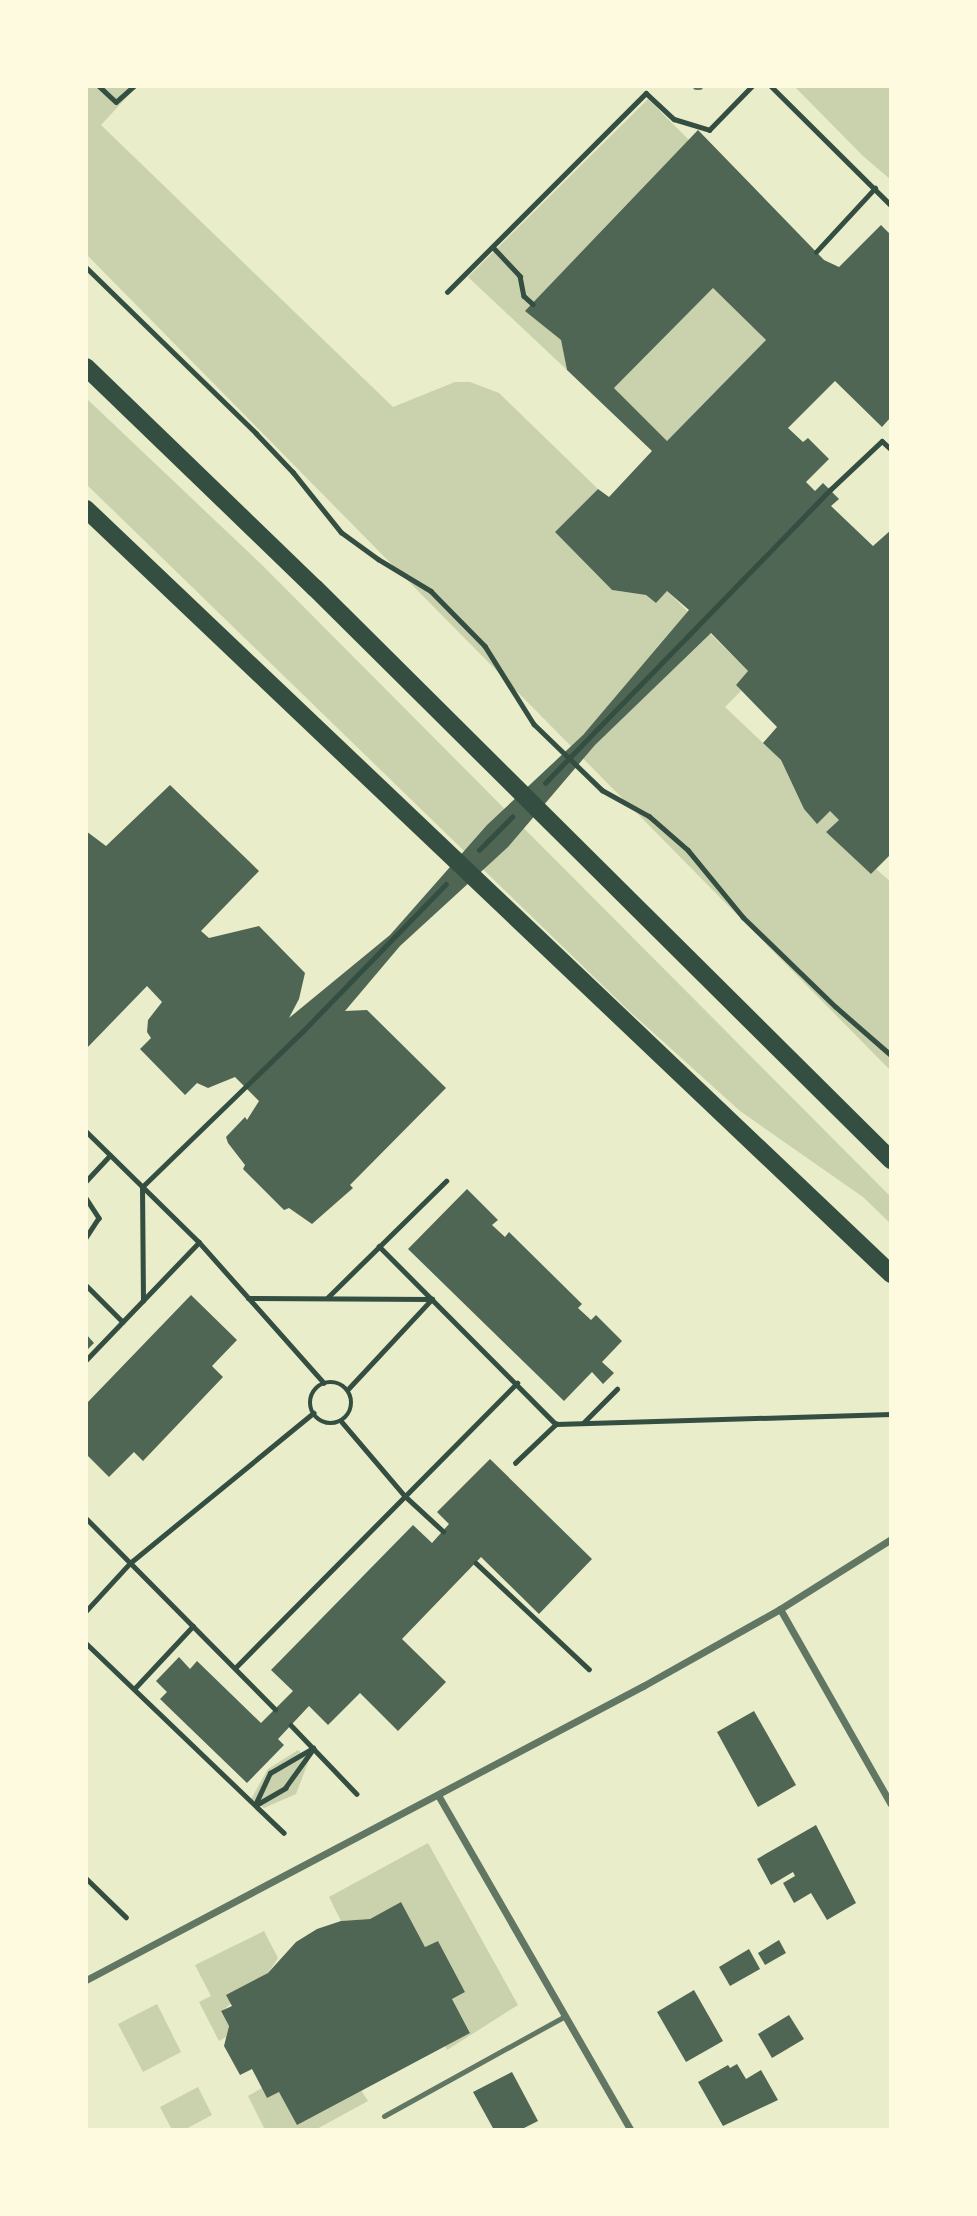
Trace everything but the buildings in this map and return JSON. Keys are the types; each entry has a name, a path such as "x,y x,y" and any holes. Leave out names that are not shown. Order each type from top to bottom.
{"main road":[{"path":"86,367 335,607 891,1160"},
{"path":"86,509 891,1274"}],"street":[{"path":"86,1980 643,1686 780,1609 891,1539"},
{"path":"780,1609 891,1804"},
{"path":"438,1795 631,2130"}],"lane":[{"path":"384,2116 565,2016"}],"path":[{"path":"99,86 116,102 134,86"},
{"path":"447,292 646,93 674,119 709,130 752,86"},
{"path":"771,86 891,205"},
{"path":"816,252 875,188"},
{"path":"493,247 520,276 524,296 533,304"},
{"path":"86,267 256,433 293,472 341,532 378,559 431,591 485,646 534,723 602,790 649,816 688,850 743,917 836,1007 891,1055"},
{"path":"544,784 882,441 891,449"},
{"path":"476,853 515,814"},
{"path":"143,1301 142,1187 302,1032 447,883"},
{"path":"86,1131 199,1242 324,1383"},
{"path":"86,1140 96,1141"},
{"path":"86,1181 110,1154"},
{"path":"327,1298 446,1181"},
{"path":"86,1198 99,1218 86,1238"},
{"path":"86,1360 199,1242"},
{"path":"380,1246 556,1424"},
{"path":"86,1285 123,1322"},
{"path":"248,1298 433,1299"},
{"path":"348,1389 433,1299"},
{"path":"337,1382 348,1389 352,1396 352,1410 342,1422 323,1423 313,1413 310,1399 324,1383 337,1382"},
{"path":"236,1668 517,1383"},
{"path":"583,1423 618,1389"},
{"path":"86,1611 130,1563 313,1413"},
{"path":"515,1464 556,1424 891,1414"},
{"path":"342,1422 405,1496 443,1531"},
{"path":"86,1518 275,1709"},
{"path":"476,1563 589,1669"},
{"path":"134,1689 193,1626"},
{"path":"86,1643 284,1833"},
{"path":"291,1725 357,1794"},
{"path":"255,1805 285,1788 313,1748"},
{"path":"255,1805 270,1773 313,1748"},
{"path":"86,1878 125,1917"}],"green space":[{"path":"86,86 137,86 101,125 393,407 455,382 470,382 499,393 598,489 555,532 612,590 646,595 656,603 667,591 748,671 736,685 741,691 725,707 781,760 804,809 816,823 830,811 839,820 826,832 871,874 876,869 891,882 891,1071 86,254"},
{"path":"794,86 891,86 891,180 863,156"},
{"path":"648,99 689,140 526,311 561,340 567,370 468,277"},
{"path":"713,288 766,340 667,441 614,388"},
{"path":"86,398 263,566 891,1197 891,1224 863,1197 740,1111 627,1009 86,484"},
{"path":"298,1750 309,1760 296,1794 264,1808 251,1799 268,1769"},
{"path":"428,1843 518,2005 447,2050 445,2046 470,2032 452,1999 465,1992 438,1941 425,1947 401,1902 370,1919 341,1921 329,1897"},
{"path":"264,1931 278,1958 268,1973 221,2012 229,2026 226,2037 219,2041 199,2002 211,1996 195,1965"},
{"path":"157,2004 181,2052 143,2072 118,2024"},
{"path":"198,2087 212,2115 184,2130 172,2130 160,2107"},
{"path":"262,2088 267,2098 279,2092 361,2090 368,2101 315,2130 265,2130 248,2096"}]}
